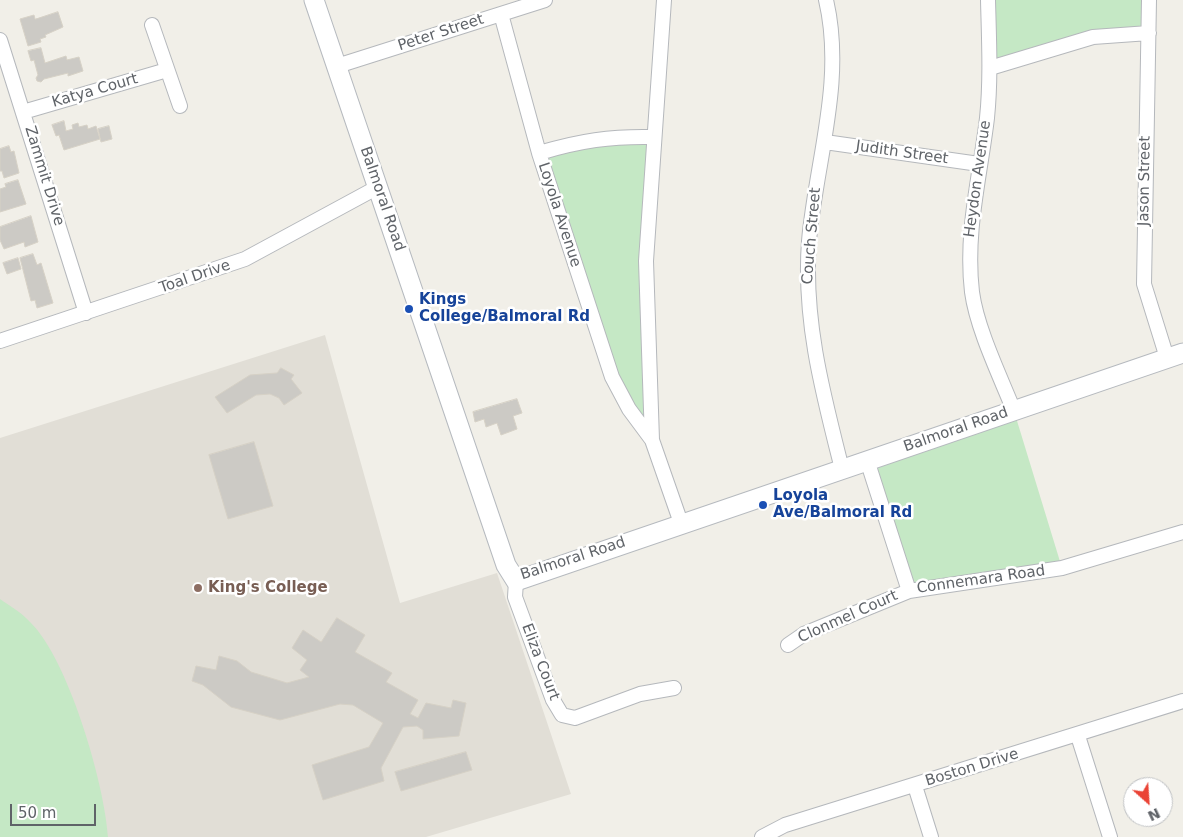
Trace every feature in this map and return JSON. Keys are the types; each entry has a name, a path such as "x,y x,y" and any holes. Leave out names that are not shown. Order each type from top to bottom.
{"street":[{"name":"Balmoral Road","path":"314,0 506,565 516,581 1175,355"},
{"name":"Peter Street","path":"337,66 545,0"},
{"name":"Loyola Avenue","path":"652,440 646,261 653,137 664,0"},
{"name":"Couch Street","path":"826,0 833,45 833,72 825,142 814,188 807,295 810,325 821,386 842,469"},
{"name":"Heydon Avenue","path":"988,0 990,68 987,119 969,242 972,295 980,322 1014,411"},
{"name":"Jason Street","path":"1149,0 1144,284 1175,355"},
{"name":"Loyola Avenue","path":"501,14 539,153 612,377 629,409 652,440 681,523"},
{"path":"152,24 180,106"},
{"path":"990,68 1093,37 1149,34"},
{"name":"Zammit Drive","path":"0,40 2,56 24,112 86,313"},
{"name":"Katya Court","path":"24,112 168,70"},
{"name":"Loyola Avenue","path":"539,153 578,141 602,137 653,137"},
{"name":"Judith Street","path":"825,142 979,164"},
{"name":"Toal Drive","path":"0,341 245,259 378,187"},
{"name":"Connemara Road","path":"867,460 909,591 1062,568 1183,532"},
{"name":"Eliza Court","path":"516,581 515,597 553,700 562,715 575,718 640,694 674,688"},
{"name":"Clonmel Court","path":"788,645 804,634 909,591"},
{"name":"Boston Drive","path":"762,837 785,825 1183,702"},
{"path":"1078,736 1110,837"},
{"path":"915,786 931,837"}],"shaded area":[{"name":"King's College","path":"325,335 400,603 497,573 571,794 426,837 0,837 0,438"}],"green space":[{"path":"988,0 1149,0 1149,33 1093,37 990,68"},
{"path":"653,137 646,261 652,440 629,409 539,153"},
{"path":"1014,411 1062,568 909,591 867,460"},
{"path":"0,599 30,622 44,639 58,663 71,692 92,756 100,787 108,837 0,837"}],"building":[{"path":"58,12 63,27 45,35 46,37 40,39 41,42 28,46 20,19 34,15 35,19"},
{"path":"41,48 45,63 66,56 67,60 79,57 83,71 68,76 68,73 44,79 41,82 37,81 38,75 34,60 31,61 28,51"},
{"path":"64,121 66,131 73,129 72,125 78,123 79,127 87,125 88,129 96,126 100,139 64,150 59,135 56,136 52,125"},
{"path":"109,126 112,139 101,142 98,129"},
{"path":"9,146 11,152 14,151 19,173 4,178 2,171 0,171 0,149"},
{"path":"18,180 26,204 0,212 0,189 6,187 5,184"},
{"path":"31,216 38,242 25,247 24,242 4,249 0,240 0,227"},
{"path":"33,254 37,265 41,263 53,303 37,308 35,300 31,301 20,258"},
{"path":"18,258 21,269 7,274 3,263"},
{"path":"281,368 294,375 291,379 302,393 284,405 279,398 270,394 256,395 227,413 215,397 250,375 277,373"},
{"path":"517,399 522,413 513,416 517,429 501,435 497,423 486,427 484,419 475,422 473,412"},
{"path":"254,442 273,506 228,519 209,455"},
{"name":"King's College","path":"337,618 365,635 355,652 392,673 386,682 418,700 410,714 418,718 426,703 451,708 453,700 466,703 459,736 423,739 423,730 417,726 403,727 381,768 384,781 323,800 312,765 369,747 383,723 353,705 340,704 280,720 231,707 203,685 192,681 196,666 216,670 219,656 237,661 251,672 287,683 309,677 300,670 307,660 292,648 303,630 321,642"},
{"path":"466,752 472,770 401,791 395,772"}],"place":[{"name":"Kings College/Balmoral Rd","path":"409,309"},
{"name":"Loyola Ave/Balmoral Rd","path":"763,505"},
{"name":"King's College","path":"198,588"}]}
